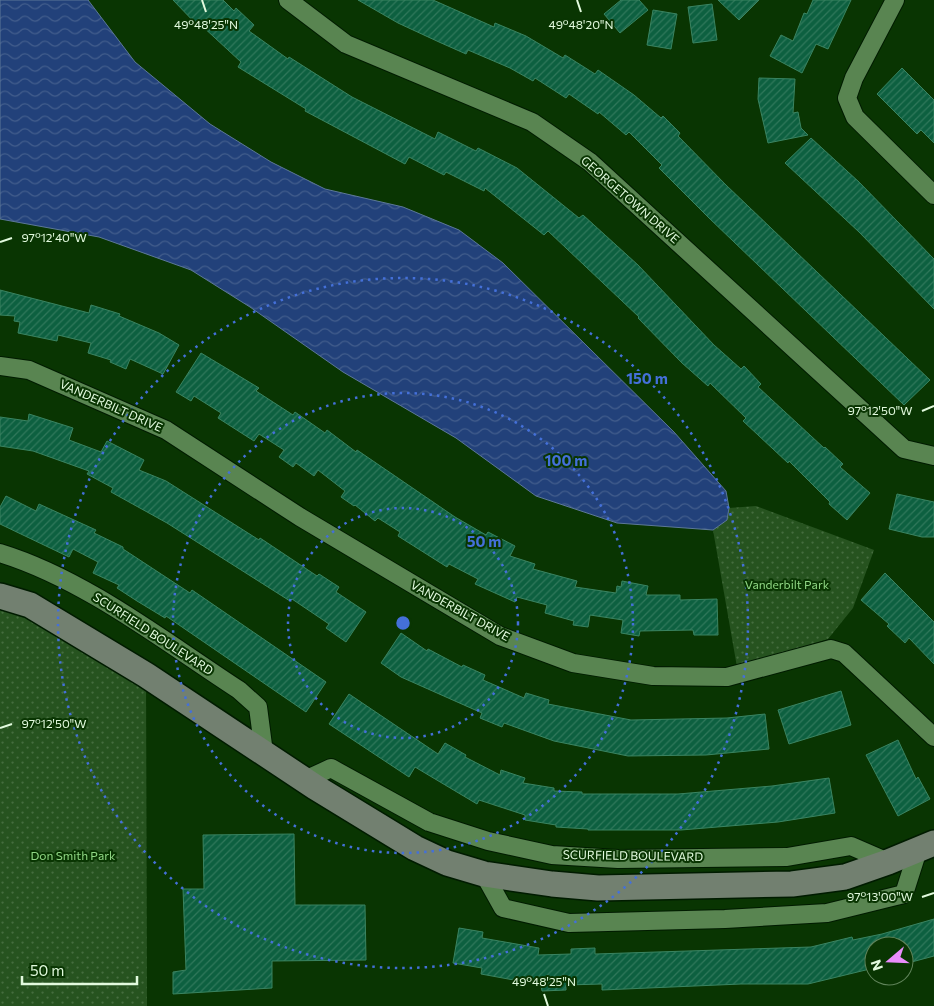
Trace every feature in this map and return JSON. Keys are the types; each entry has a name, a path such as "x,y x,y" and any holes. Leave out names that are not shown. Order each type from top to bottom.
{"street":[{"name":"GEORGETOWN DRIVE","path":"288,0 346,44 540,127 596,168 904,449 934,456"},
{"path":"894,0 854,78 847,98 855,117 934,195"},
{"name":"VANDERBILT DRIVE","path":"0,366 29,370 166,430 300,517 500,636 572,663 653,676 727,677 831,649 844,653 934,737"},
{"name":"SCURFIELD BOULEVARD","path":"0,553 23,560 76,585 239,690 258,707 264,753"},
{"path":"0,596 30,605 146,675 305,780 421,851 452,864 484,874 552,884 598,888 741,887 792,884 844,877 888,862 926,846"},
{"name":"SCURFIELD BOULEVARD","path":"305,780 331,768 429,822 488,841 552,855 618,859 787,857 851,846 888,862"},
{"path":"484,874 503,908 569,923 753,918 827,913 904,894 926,846"}],"green space":[{"name":"Vanderbilt Park","path":"756,506 874,550 853,608 828,639 737,667 713,530 727,520 729,508"},
{"name":"Don Smith Park","path":"0,596 146,675 147,1006 0,1006"}],"water":[{"path":"0,0 88,0 135,62 210,124 271,162 325,189 403,207 459,230 503,263 674,432 726,491 729,508 727,520 713,530 617,523 536,496 456,438 343,372 250,307 191,270 99,237 0,219"}],"building":[{"path":"173,0 223,0 234,11 236,8 254,25 249,31 288,59 289,57 352,97 435,139 438,132 476,151 478,148 517,168 579,218 583,215 638,265 714,345 741,369 744,366 761,384 758,387 843,464 840,467 870,493 847,520 829,504 830,502 789,461 788,463 743,421 746,418 710,383 708,386 682,363 639,317 548,231 544,235 485,188 484,191 446,172 444,175 409,157 405,164 305,111 306,109 238,67 241,62 201,25 199,27"},
{"path":"358,0 433,0 494,27 495,23 526,36 563,58 565,55 595,74 598,70 634,95 661,118 663,116 680,133 678,136 726,185 930,380 904,405 709,218 659,168 662,165 629,132 626,135 599,112 598,114 569,94 566,98 535,78 533,81 510,68 468,50 466,54 398,23"},
{"path":"621,0 639,0 648,10 620,33 604,14"},
{"path":"718,0 759,0 739,20"},
{"path":"813,0 851,0 828,49 816,44 802,73 770,56 781,35 793,41 804,13 807,14"},
{"path":"712,4 717,40 693,43 688,7"},
{"path":"653,10 677,14 671,49 647,45"},
{"path":"902,68 934,100 934,143 921,130 917,134 877,94"},
{"path":"759,78 795,79 793,113 798,112 801,128 808,135 768,143 758,99"},
{"path":"811,138 859,182 934,259 934,309 859,232 785,163"},
{"path":"0,290 89,313 91,305 120,314 119,316 159,333 179,345 163,374 130,359 126,369 110,362 111,360 88,353 91,343 58,335 57,341 18,333 20,322 14,321 15,316 0,315"},
{"path":"201,353 259,388 256,391 293,415 295,412 325,433 327,430 356,452 357,450 455,517 486,535 488,532 515,546 510,556 535,564 533,569 577,581 575,587 616,593 617,586 621,587 622,581 648,586 646,595 680,595 680,600 717,599 718,635 694,635 693,630 640,631 639,636 621,633 623,620 590,615 588,627 573,625 574,621 545,613 547,605 517,597 515,602 475,584 478,579 449,564 447,567 398,536 400,532 378,518 375,521 355,505 341,497 345,491 318,470 314,476 296,463 293,467 279,457 284,450 259,434 254,441 218,418 221,413 194,396 191,401 176,392"},
{"path":"29,414 73,428 69,440 101,452 107,441 144,460 139,470 166,481 259,540 260,538 317,576 319,574 339,587 336,592 366,612 346,642 326,628 329,624 292,599 290,601 167,523 111,492 113,488 87,474 89,471 33,451 0,446 0,417 28,421"},
{"path":"897,494 934,502 934,537 922,537 889,529"},
{"path":"6,496 36,511 39,504 96,530 94,533 123,547 123,549 190,593 192,590 326,682 306,712 166,616 165,618 117,588 119,585 93,573 98,562 73,549 69,557 0,524 0,507"},
{"path":"885,573 934,622 934,664 909,638 905,643 887,626 889,624 861,600"},
{"path":"401,633 427,651 428,649 462,667 463,665 485,675 483,680 524,698 526,693 549,700 548,704 631,720 727,718 765,714 769,749 706,755 628,756 554,741 504,723 502,727 480,718 482,713 401,677 381,663"},
{"path":"841,691 851,725 789,744 778,710"},
{"path":"349,694 438,754 445,743 466,755 465,757 500,775 501,770 525,778 523,783 554,788 554,791 582,792 582,794 678,794 772,786 829,778 835,813 778,822 681,830 588,830 556,827 556,825 525,820 525,815 479,800 477,804 415,767 409,777 329,724"},
{"path":"898,740 916,779 918,777 930,799 898,816 866,755"},
{"path":"294,834 295,905 365,905 366,960 272,961 272,988 173,994 173,972 186,970 183,889 204,889 203,835"},
{"path":"934,919 934,956 914,961 914,936 872,936"},
{"path":"459,928 483,932 482,938 539,948 538,955 571,954 571,949 595,948 595,954 811,947 852,937 853,940 864,938 864,970 808,984 741,984 602,990 602,984 566,985 566,990 542,991 541,985 481,974 482,968 453,963"}]}
